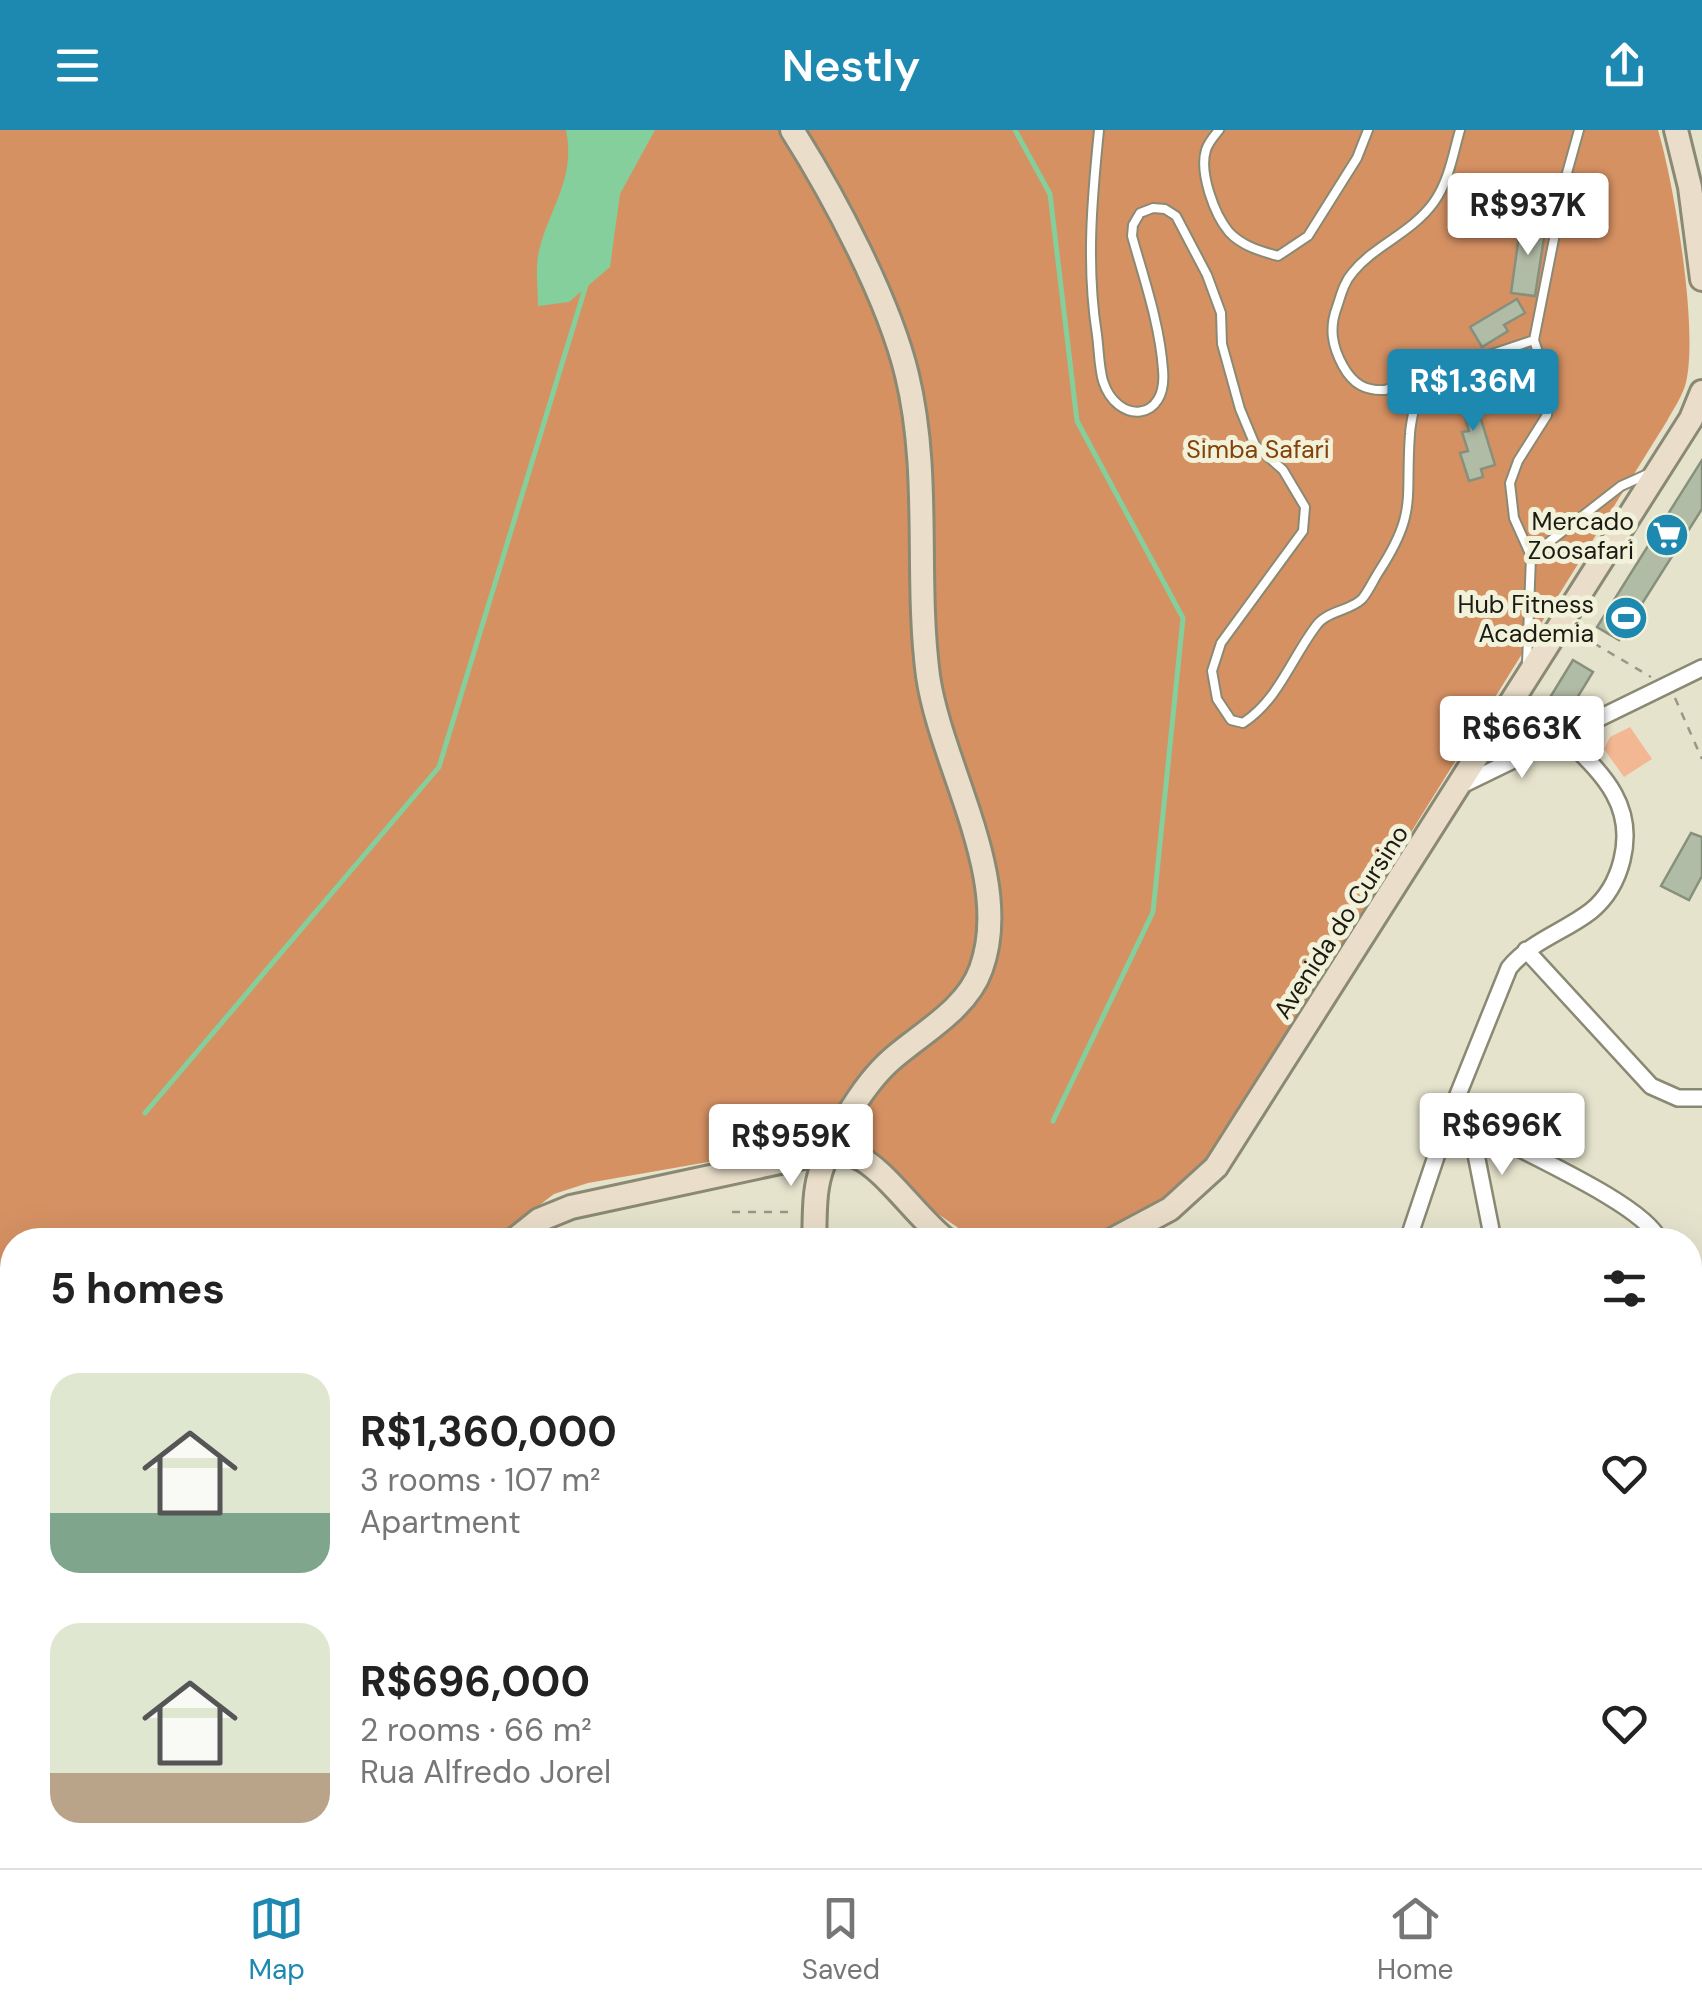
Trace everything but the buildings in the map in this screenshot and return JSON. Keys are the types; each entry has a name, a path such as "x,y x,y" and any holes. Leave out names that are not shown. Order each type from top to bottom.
{"main road":[{"path":"792,130 885,308 907,375 920,455 928,678 950,764 972,827 990,924 981,970 966,996 890,1060 862,1090 818,1182 815,1228"},
{"path":"1676,130 1690,187 1702,278"},
{"name":"Avenida do Cursino","path":"1134,1228 1170,1208 1216,1167 1691,419 1702,392"},
{"path":"529,1228 571,1206 830,1151 858,1156 870,1165 931,1228"}],"street":[{"path":"1460,786 1702,668"},
{"path":"1412,1228 1451,1112 1509,968 1526,950 1594,909 1618,877 1627,840 1620,803 1593,766 1563,736"},
{"path":"1526,950 1651,1086 1678,1098 1702,1098"},
{"path":"1451,1112 1622,1204 1652,1228"},
{"path":"1470,1124 1491,1228"}],"lane":[{"path":"1099,130 1090,270 1103,380 1113,400 1140,412 1159,402 1164,371 1132,236 1140,213 1166,209 1176,216 1208,275 1220,314 1222,344 1232,384 1255,445 1283,470 1305,507 1303,530 1220,643 1212,671 1217,700 1231,720 1242,723 1260,712 1290,671 1318,621 1360,601 1395,546 1406,522 1411,485 1410,435 1417,392 1414,381"},
{"path":"1219,130 1206,147 1204,168 1218,210 1228,231 1252,249 1278,256 1308,236 1357,158 1368,130"},
{"path":"1460,130 1444,185 1433,204 1391,243 1354,270 1345,283 1331,327 1343,366 1355,383 1368,391 1386,390 1534,340"},
{"path":"1528,677 1531,556 1514,518 1510,483 1518,461 1547,415 1550,390 1534,340 1579,130"},
{"path":"1531,556 1622,486 1660,468"},
{"path":"1514,699 1563,736"}],"path":[{"path":"1561,624 1666,686 1702,759"},
{"path":"732,1212 816,1212"}],"shaded area":[{"path":"566,130 655,130 620,194 610,267 569,302 538,306 538,257 565,178"},
{"path":"1630,727 1652,759 1624,777 1604,749 1610,737"}],"green space":[{"name":"Simba Safari","path":"0,130 1658,130 1683,259 1689,332 1685,386 1667,421 1207,1160 1145,1212 1109,1228 958,1228 938,1214 869,1146 846,1138 588,1183 554,1194 510,1228 0,1228"}],"waterway":[{"path":"1015,130 1050,194 1077,421 1183,618 1153,912 1053,1121"},
{"path":"145,1113 439,767 586,285"}],"place":[{"name":"Mercado Zoosafari","path":"1667,535"},
{"name":"Hub Fitness Academia","path":"1626,618"}]}
